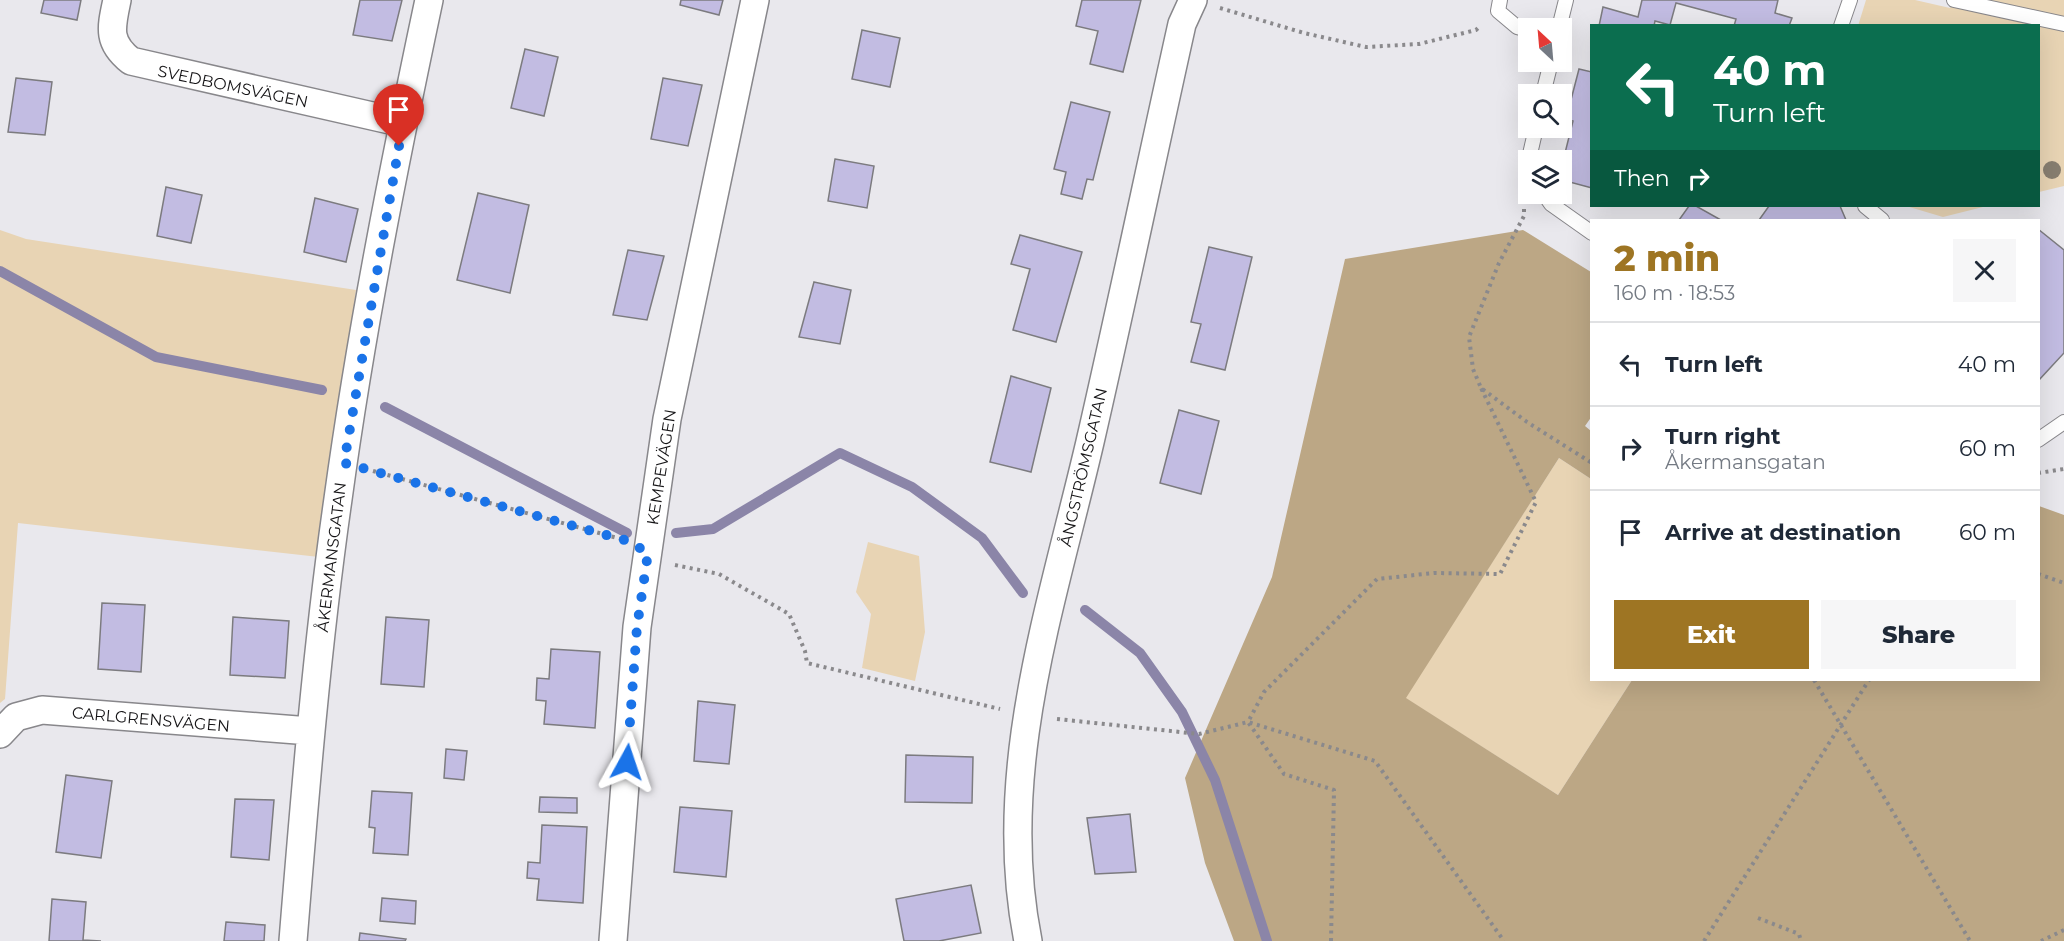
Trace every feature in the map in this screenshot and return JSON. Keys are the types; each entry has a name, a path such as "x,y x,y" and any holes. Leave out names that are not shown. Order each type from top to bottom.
{"street":[{"name":"SVEDBOMSVÄGEN","path":"117,0 112,35 116,47 131,62 403,123"},
{"name":"ÅKERMANSGATAN","path":"293,941 310,731 344,463 403,123 429,0"},
{"name":"KEMPEVÄGEN","path":"613,941 637,627 667,419 755,0"},
{"name":"ÅNGSTRÖMSGATAN","path":"1028,941 1017,841 1019,776 1028,716 1049,605 1090,442 1182,24 1205,3"},
{"name":"CARLGRENSVÄGEN","path":"0,734 16,717 42,710 310,731"}],"lane":[{"path":"1562,18 1566,0"},
{"path":"1842,24 1850,0"},
{"path":"1954,0 2064,24"},
{"path":"1499,6 1518,27"},
{"path":"1551,204 1590,231"},
{"path":"1866,207 1881,219"},
{"path":"2040,440 2064,422"}],"path":[{"path":"1205,3 1304,33 1366,47 1419,44 1476,30 1499,6"},
{"path":"1248,722 1264,692 1377,579 1434,573 1500,574 1536,502 1473,369 1469,337 1498,263 1524,216 1525,204"},
{"path":"1481,388 1590,462"},
{"path":"344,463 628,541 662,562 719,574 789,614 805,651 807,663 1028,716 1199,734 1248,722 1375,761 1504,941"},
{"path":"2040,473 2064,469"},
{"path":"2040,575 2064,583"},
{"path":"1815,681 1971,941"},
{"path":"1704,941 1868,681"},
{"path":"1248,722 1284,774 1334,790 1331,941"},
{"path":"1758,918 1799,934 1801,941"},
{"path":"2041,941 2064,930"}],"shaded area":[{"path":"1866,0 1915,0 1950,8 1956,0 2064,0 2064,186 2040,192 2040,24 1859,24"},
{"path":"1909,207 1983,207 1943,217"},
{"path":"0,230 26,239 356,290 319,557 18,523 5,699 0,703"},
{"path":"1523,230 1590,271 1590,419 1585,426 1590,430 1590,478 1559,458 1406,698 1558,795 1631,681 2040,681 2040,506 2064,515 2064,941 1234,941 1205,863 1185,778 1272,577 1345,259"},
{"path":"1559,458 1590,478 1590,681 1631,681 1558,795 1405,698"},
{"path":"868,542 919,556 925,632 915,681 862,668 871,614 856,592"}],"building":[{"path":"44,0 81,0 77,20 41,13"},
{"path":"360,0 402,0 392,41 353,35"},
{"path":"681,0 723,0 719,15 680,5"},
{"path":"1082,0 1141,0 1123,72 1090,64 1098,31 1076,26"},
{"path":"1642,0 1778,0 1775,13 1792,18 1790,24 1735,24 1736,19 1676,3 1670,24 1655,21 1654,24 1599,24 1603,7 1638,17"},
{"path":"862,30 900,38 890,87 852,79"},
{"path":"525,49 558,57 544,116 511,108"},
{"path":"1579,69 1590,72 1590,187 1572,183 1572,150 1566,150 1569,138 1572,138 1572,96"},
{"path":"16,78 52,82 45,135 8,132"},
{"path":"663,78 702,85 688,146 651,139"},
{"path":"1071,102 1110,112 1093,180 1087,179 1082,199 1061,194 1066,172 1054,169"},
{"path":"835,159 874,166 867,208 828,201"},
{"path":"166,187 202,195 191,243 157,236"},
{"path":"478,193 529,205 510,293 457,280"},
{"path":"315,198 358,209 346,262 304,252"},
{"path":"1688,207 1698,207 1719,219 1680,219"},
{"path":"1768,207 1840,207 1846,219 1760,219"},
{"path":"2040,231 2064,250 2064,353 2040,379"},
{"path":"1020,235 1082,252 1056,342 1013,330 1030,269 1011,264"},
{"path":"1209,247 1252,257 1225,370 1191,362 1201,324 1191,322"},
{"path":"628,250 664,256 647,320 613,315"},
{"path":"814,282 851,290 840,344 799,337"},
{"path":"1011,376 1051,388 1031,472 990,462"},
{"path":"1179,410 1219,421 1201,494 1160,483"},
{"path":"102,603 145,605 141,672 98,669"},
{"path":"233,617 289,621 285,678 230,675"},
{"path":"386,617 429,620 424,687 381,684"},
{"path":"551,649 600,652 595,728 544,724 546,701 536,700 537,678 549,679"},
{"path":"698,701 735,705 729,764 694,761"},
{"path":"446,749 467,751 464,780 444,778"},
{"path":"906,755 973,757 972,803 905,802"},
{"path":"66,775 112,781 101,858 56,852"},
{"path":"372,791 412,793 408,855 373,853 375,828 369,827"},
{"path":"540,797 577,798 577,813 539,812"},
{"path":"235,799 274,800 269,860 231,857"},
{"path":"680,807 732,811 726,877 674,872"},
{"path":"1130,814 1136,872 1095,874 1087,818"},
{"path":"542,825 587,827 583,903 537,900 539,879 527,878 528,862 540,863"},
{"path":"971,885 981,933 939,941 904,941 896,899"},
{"path":"382,898 416,901 415,924 380,921"},
{"path":"52,899 86,902 83,940 101,941 49,941"},
{"path":"226,922 265,925 264,941 224,941"},
{"path":"360,933 406,939 405,941 359,941"}],"waterway":[{"path":"0,271 156,357 322,390"},
{"path":"385,407 627,533"},
{"path":"676,533 713,529 840,453 912,487 982,538 1023,593"},
{"path":"1085,610 1140,653 1182,712 1215,780 1267,941"}],"route":[{"path":"399,146 344,463 628,541 648,553 637,627 627,762"}]}
